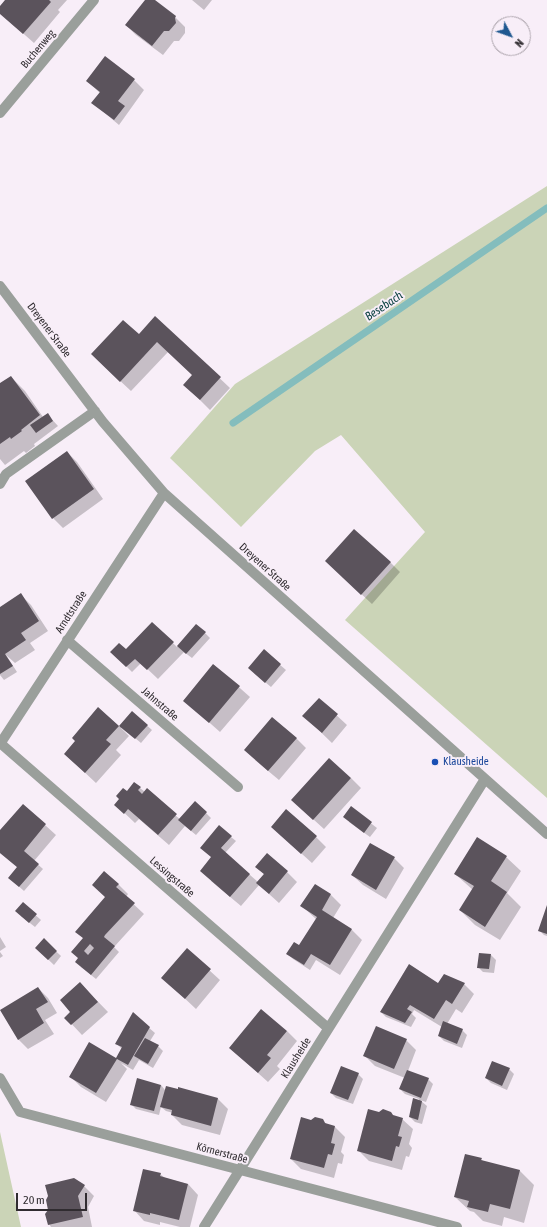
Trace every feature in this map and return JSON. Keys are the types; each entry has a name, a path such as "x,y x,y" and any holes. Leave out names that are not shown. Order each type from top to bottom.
{"street":[{"name":"Buchenweg","path":"0,113 94,0"},
{"name":"Dreyener Straße","path":"0,286 95,411 164,493 547,834"},
{"path":"0,484 6,474 95,411"},
{"name":"Arndtstraße","path":"0,744 164,493"},
{"name":"Jahnstraße","path":"67,640 238,787"},
{"name":"Lessingstraße","path":"0,744 328,1028"},
{"name":"Klausheide","path":"204,1227 485,779"},
{"name":"Körnerstraße","path":"0,1078 20,1112 457,1227"}],"green space":[{"path":"547,186 547,798 345,620 425,532 341,435 315,451 241,527 170,458 235,384"},
{"path":"0,1132 21,1227 0,1227"}],"building":[{"path":"5,0 49,0 51,2 23,34 0,14 0,6"},
{"path":"145,0 155,0 176,16 176,23 169,31 164,31 152,46 125,25"},
{"path":"105,56 135,79 118,101 125,106 114,120 91,103 100,92 86,81"},
{"path":"155,316 221,377 200,400 183,385 192,375 157,342 120,382 91,354 123,320 139,334"},
{"path":"11,376 40,415 11,439 10,437 0,444 0,383"},
{"path":"48,413 53,421 36,433 30,425"},
{"path":"67,451 94,489 52,519 25,481"},
{"path":"354,529 391,562 361,595 325,561"},
{"path":"21,593 39,621 21,633 26,640 5,654 13,666 0,674 0,607"},
{"path":"152,622 174,642 147,670 135,659 126,667 110,652 119,643 126,649"},
{"path":"196,624 206,632 186,654 177,646"},
{"path":"264,649 281,664 265,683 248,668"},
{"path":"213,664 240,686 209,723 183,701"},
{"path":"319,698 338,714 322,733 302,716"},
{"path":"98,707 119,726 106,740 111,744 85,773 64,754 75,741 72,738"},
{"path":"132,711 148,725 135,739 119,726"},
{"path":"272,717 297,738 268,771 244,750"},
{"path":"329,758 351,778 313,820 291,800"},
{"path":"134,782 141,787 138,790 142,794 147,788 177,814 158,835 128,809 124,814 114,805 119,799 116,796 123,788 127,791"},
{"path":"195,801 207,812 191,831 178,820"},
{"path":"23,804 46,824 24,851 39,864 19,887 8,878 17,867 0,853 0,830"},
{"path":"351,806 372,822 364,833 343,817"},
{"path":"286,809 317,836 301,854 271,827"},
{"path":"219,825 232,836 221,848 250,874 230,897 200,871 211,857 200,848"},
{"path":"477,837 507,856 491,881 507,892 485,927 459,910 474,886 454,874"},
{"path":"370,843 395,857 376,890 351,875"},
{"path":"267,853 288,871 269,894 256,883 264,874 255,867"},
{"path":"104,871 119,884 116,887 135,903 105,935 104,937 115,946 91,975 75,962 78,958 71,952 83,938 75,932 105,897 92,885","holes":["90,944 94,948 88,955 84,951"]},
{"path":"315,884 331,894 322,910 352,929 330,965 311,954 304,965 286,954 294,942 299,945 317,917 300,906"},
{"path":"23,902 37,914 29,923 15,911"},
{"path":"547,905 547,934 538,931"},
{"path":"44,938 57,951 48,960 35,948"},
{"path":"187,948 211,969 185,999 161,978"},
{"path":"479,953 491,954 489,969 477,968"},
{"path":"409,964 438,983 444,974 465,983 452,1004 446,1000 434,1019 410,1005 407,1009 412,1012 405,1023 380,1012"},
{"path":"80,982 98,1002 71,1025 64,1018 70,1012 60,1000"},
{"path":"38,987 48,1002 36,1009 44,1023 18,1040 0,1010"},
{"path":"261,1009 287,1031 267,1055 271,1058 258,1073 229,1048"},
{"path":"133,1012 150,1027 128,1065 117,1059 96,1093 69,1077 89,1042 116,1058 122,1047 115,1044"},
{"path":"443,1021 463,1029 457,1044 438,1036"},
{"path":"376,1026 407,1039 394,1069 363,1056"},
{"path":"145,1038 159,1045 148,1064 134,1056"},
{"path":"492,1061 510,1068 502,1086 485,1078"},
{"path":"341,1066 359,1073 348,1100 330,1093"},
{"path":"407,1070 429,1078 421,1098 399,1089"},
{"path":"137,1078 161,1085 154,1111 130,1105"},
{"path":"166,1086 178,1089 178,1087 218,1098 211,1126 171,1115 172,1110 160,1107"},
{"path":"413,1098 422,1101 418,1120 409,1117"},
{"path":"368,1109 379,1112 383,1109 391,1112 393,1115 403,1118 398,1136 402,1137 399,1147 396,1146 392,1161 357,1151"},
{"path":"301,1117 311,1120 315,1117 323,1119 325,1123 335,1126 331,1143 335,1144 332,1155 328,1154 324,1168 290,1159"},
{"path":"465,1154 482,1158 481,1160 520,1170 510,1209 490,1204 488,1212 467,1207 469,1201 454,1197"},
{"path":"143,1169 161,1173 160,1176 188,1184 179,1220 150,1213 150,1215 133,1211"},
{"path":"74,1178 85,1185 78,1196 83,1217 48,1225 45,1214 48,1210 46,1200 48,1196 45,1185"}],"waterway":[{"name":"Besebach","path":"233,423 547,208"}],"place":[{"name":"Klausheide","path":"435,762"}]}
